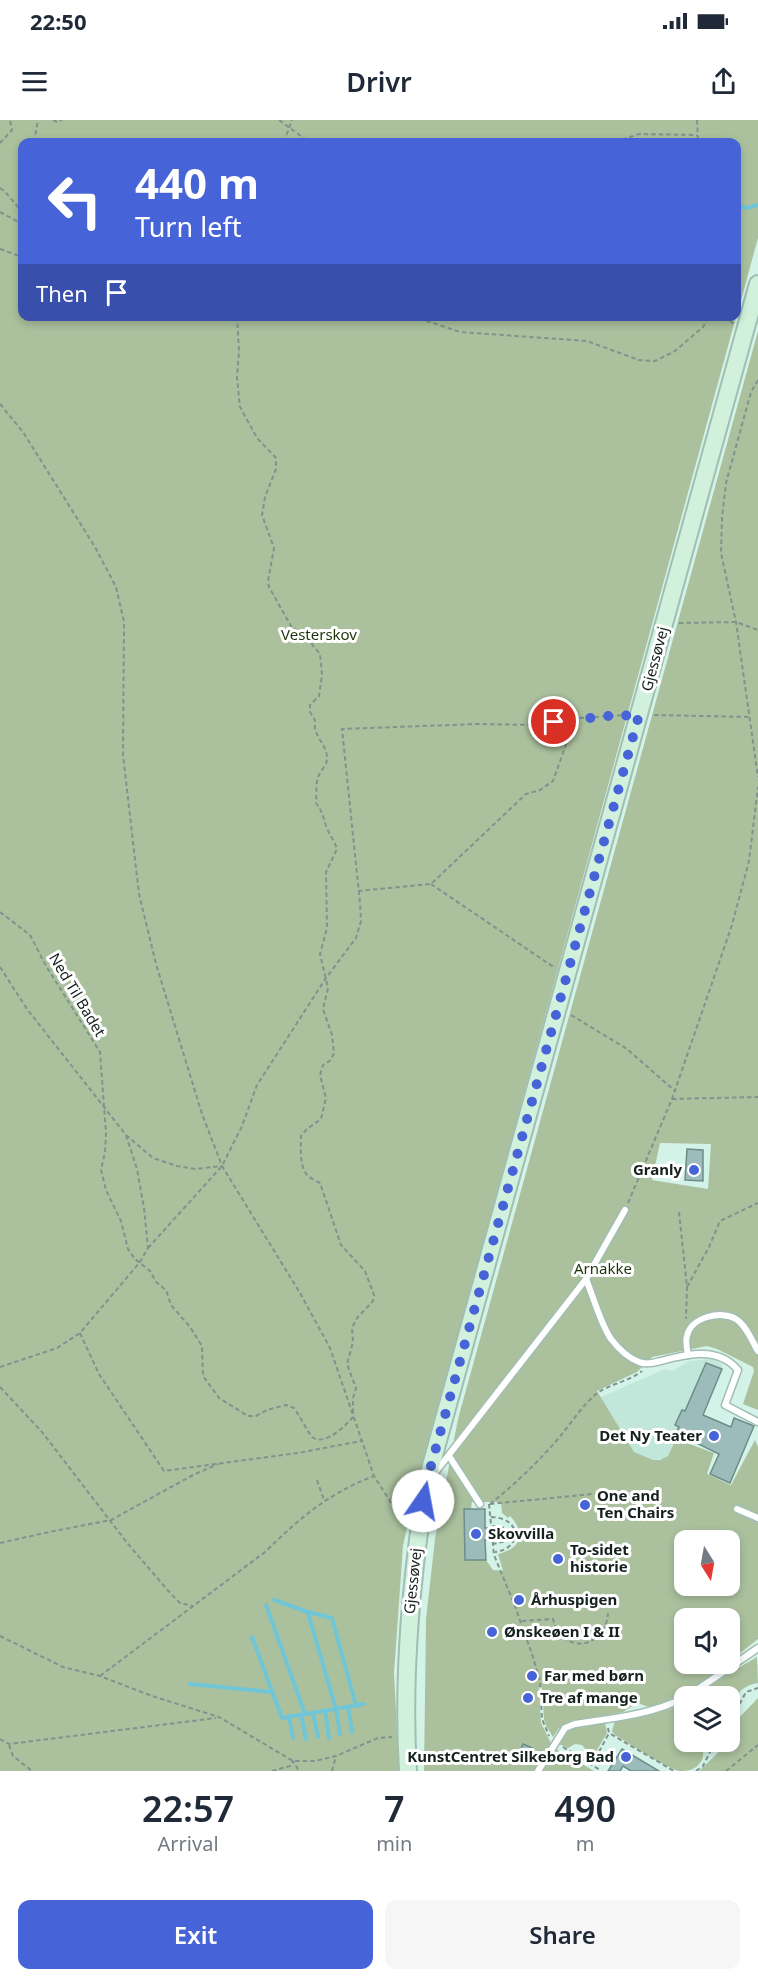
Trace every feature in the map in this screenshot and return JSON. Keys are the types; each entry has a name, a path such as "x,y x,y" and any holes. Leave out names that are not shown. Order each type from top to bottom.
{"street":[{"name":"Gjessøvej","path":"408,1771 406,1735 408,1633 426,1484 758,284"}],"lane":[{"path":"426,1484 586,1279 625,1210"},
{"path":"586,1279 610,1338 624,1353 640,1363 651,1364 688,1355 710,1353 732,1363 738,1370 725,1405 758,1422"},
{"path":"688,1355 686,1336 691,1327 699,1320 722,1316 735,1319 758,1351"},
{"path":"448,1456 480,1504"},
{"path":"737,1509 758,1518"},
{"path":"702,1686 758,1647"},
{"path":"538,1771 565,1728 575,1724 645,1713 674,1703"}],"path":[{"path":"0,143 12,130 10,120"},
{"path":"35,138 38,120"},
{"path":"53,120 57,122 62,120"},
{"path":"279,120 304,138"},
{"path":"285,138 292,120"},
{"path":"627,138 639,134 698,135 697,120"},
{"path":"0,188 18,208"},
{"path":"0,212 18,222"},
{"path":"0,249 18,256"},
{"path":"237,321 239,351 237,378 240,407 257,438 276,458 276,469 265,497 262,515 274,548 269,587 291,626 306,637 320,654 321,685 319,696 310,705 310,712 315,720 314,726 318,738 326,750 327,762 317,778 318,792 315,803 323,812 327,828 337,849 326,872 327,928 320,954 328,987 323,1009 332,1035 334,1053 331,1060 323,1065 320,1075 326,1098 321,1119 301,1136 301,1153 302,1163 308,1176 320,1183 341,1245 366,1271 374,1295 373,1301 357,1318 352,1328 352,1342 347,1364 356,1388 353,1398 353,1417"},
{"path":"427,321 459,332 587,340 647,361 655,361 675,351 703,327 706,321"},
{"path":"758,380 751,392 726,483 721,553 736,622 758,777"},
{"path":"0,404 23,432 95,547 117,587 124,622 123,755 139,894 156,964 202,1114 222,1166 300,1293 330,1348 374,1476 397,1512 418,1536"},
{"path":"664,623 736,622 758,630"},
{"path":"0,1367 57,1348 80,1333 140,1262 148,1248 222,1166 242,1126 256,1084 326,978 356,939 361,921 342,729 477,724 533,725 575,719 639,715 750,717"},
{"path":"358,891 430,884 526,794 540,790 553,781 575,719"},
{"path":"625,1210 672,1099 732,925 749,861 758,787"},
{"path":"430,884 567,976"},
{"name":"Ned Til Badet","path":"0,912 30,935 46,966 100,1052 106,1133 101,1170 106,1190 121,1221 128,1249 135,1259 150,1270 156,1282 166,1290 171,1305 190,1327 202,1346 203,1376 219,1398 248,1416 256,1416 267,1410 286,1405 294,1408 312,1437 318,1438 334,1434 353,1417"},
{"path":"0,967 27,1009 126,1135 153,1158 177,1166 196,1169 222,1166"},
{"path":"558,1007 627,1049 675,1091"},
{"path":"672,1099 758,1097"},
{"path":"126,1135 137,1169 148,1248"},
{"path":"687,1287 720,1221 758,1203"},
{"path":"679,1212 687,1287 686,1336"},
{"path":"80,1333 99,1374 164,1471 298,1454 361,1441"},
{"path":"490,1504 520,1479 557,1441 598,1392 636,1376 651,1364"},
{"path":"0,1387 42,1432 128,1544 171,1594 180,1603 192,1606"},
{"path":"0,1543 111,1520 193,1475 220,1463"},
{"path":"100,1676 265,1552 289,1528 324,1500 374,1476"},
{"path":"317,1480 324,1500"},
{"path":"480,1504 623,1491"},
{"path":"490,1504 494,1552 521,1622 540,1682 544,1725 549,1736 556,1742 600,1770"},
{"path":"491,1517 506,1519 515,1534 511,1546 503,1551 494,1552"},
{"path":"492,1526 506,1528 508,1535 506,1541 493,1544"},
{"path":"492,1531 500,1531 502,1535 500,1538 493,1539"},
{"path":"521,1622 553,1619 554,1626 563,1638 583,1643 590,1642 602,1633 608,1620 608,1613"},
{"path":"0,1636 63,1667 100,1676 152,1696 219,1717 293,1761 299,1771"},
{"path":"740,1703 746,1692 758,1688"},
{"path":"0,1740 9,1744 219,1717"},
{"path":"592,1765 609,1733 606,1719"},
{"path":"609,1733 674,1771"},
{"path":"293,1761 315,1761 336,1756 378,1738 406,1735"},
{"path":"9,1744 13,1756 32,1771"},
{"path":"726,1771 758,1745"},
{"path":"525,1754 526,1750"},
{"path":"696,1771 703,1766 710,1752"},
{"path":"332,1771 336,1756"},
{"path":"272,1771 290,1766 293,1761"}],"shaded area":[{"path":"711,1359 722,1364 722,1369 706,1363 685,1411 682,1410 675,1425 679,1427 676,1433 679,1434 671,1453 664,1459 653,1460 625,1448 542,1464 601,1397 665,1369 673,1371 689,1361"}],"green space":[{"name":"Vesterskov","path":"0,120 758,120 758,238 741,300 741,138 18,138 18,321 735,321 414,1496 403,1546 394,1673 399,1771 0,1771"},
{"name":"Arnakke","path":"758,331 758,1410 743,1404 754,1371 753,1367 707,1346 652,1357 637,1372 597,1391 634,1452 653,1460 660,1460 668,1456 676,1439 714,1453 707,1474 731,1485 755,1440 758,1447 758,1639 740,1653 740,1608 674,1608 674,1674 713,1674 696,1686 674,1686 674,1697 652,1708 637,1703 623,1712 566,1723 553,1737 544,1719 542,1687 539,1687 541,1723 551,1743 534,1771 424,1771 426,1619 435,1539 458,1419","holes":["660,1143 711,1144 708,1189 652,1180","472,1502 501,1502 502,1513 508,1518 510,1516 518,1529 519,1540 516,1545 498,1554 503,1571 493,1570 486,1560 465,1560 464,1510 471,1509"]},
{"path":"757,1657 758,1683 745,1687 740,1692 740,1686 708,1686 728,1674 740,1674 740,1667"},
{"path":"758,1698 758,1771 699,1771 719,1752 740,1752 740,1717"},
{"path":"674,1707 674,1752 703,1752 702,1760 694,1769 680,1771 667,1766 612,1731 615,1721"},
{"path":"605,1723 607,1733 590,1762 586,1760 587,1751 582,1745 575,1744 568,1748 559,1744 567,1729"},
{"path":"556,1749 565,1754 566,1761 572,1765 582,1764 594,1771 543,1771"}],"building":[{"name":"Granly","path":"687,1149 703,1150 703,1181 685,1180"},
{"path":"706,1363 722,1369 703,1415 731,1427 734,1418 754,1426 730,1483 710,1474 719,1454 676,1433 679,1427 675,1425 682,1410 685,1411"},
{"name":"Skovvilla","path":"464,1509 485,1509 485,1528 488,1528 488,1540 485,1540 486,1560 465,1560"},
{"path":"523,1744 532,1748 527,1760 518,1756"},
{"name":"KunstCentret Silkeborg Bad","path":"622,1749 659,1771 631,1771 623,1766 620,1771 608,1771"}],"waterway":[{"path":"741,206 746,208 758,205"},
{"path":"274,1600 332,1618 356,1706"},
{"path":"266,1605 305,1714"},
{"path":"308,1613 336,1709 340,1734"},
{"path":"252,1637 282,1718 364,1704"},
{"path":"190,1684 272,1692"},
{"path":"348,1707 352,1732"},
{"path":"325,1711 329,1738"},
{"path":"313,1713 318,1737"},
{"path":"301,1715 306,1739"},
{"path":"289,1716 293,1738"}],"place":[{"name":"Granly","path":"694,1170"},
{"name":"Det Ny Teater","path":"714,1436"},
{"name":"One and Ten Chairs","path":"585,1505"},
{"name":"Skovvilla","path":"476,1534"},
{"name":"To-sidet historie","path":"558,1559"},
{"name":"Århuspigen","path":"519,1600"},
{"name":"Ønskeøen I & II","path":"492,1632"},
{"name":"Far med børn","path":"532,1676"},
{"name":"Tre af mange","path":"528,1698"},
{"name":"KunstCentret Silkeborg Bad","path":"626,1757"}],"route":[{"path":"423,1501 639,715 580,718 554,722"}]}
